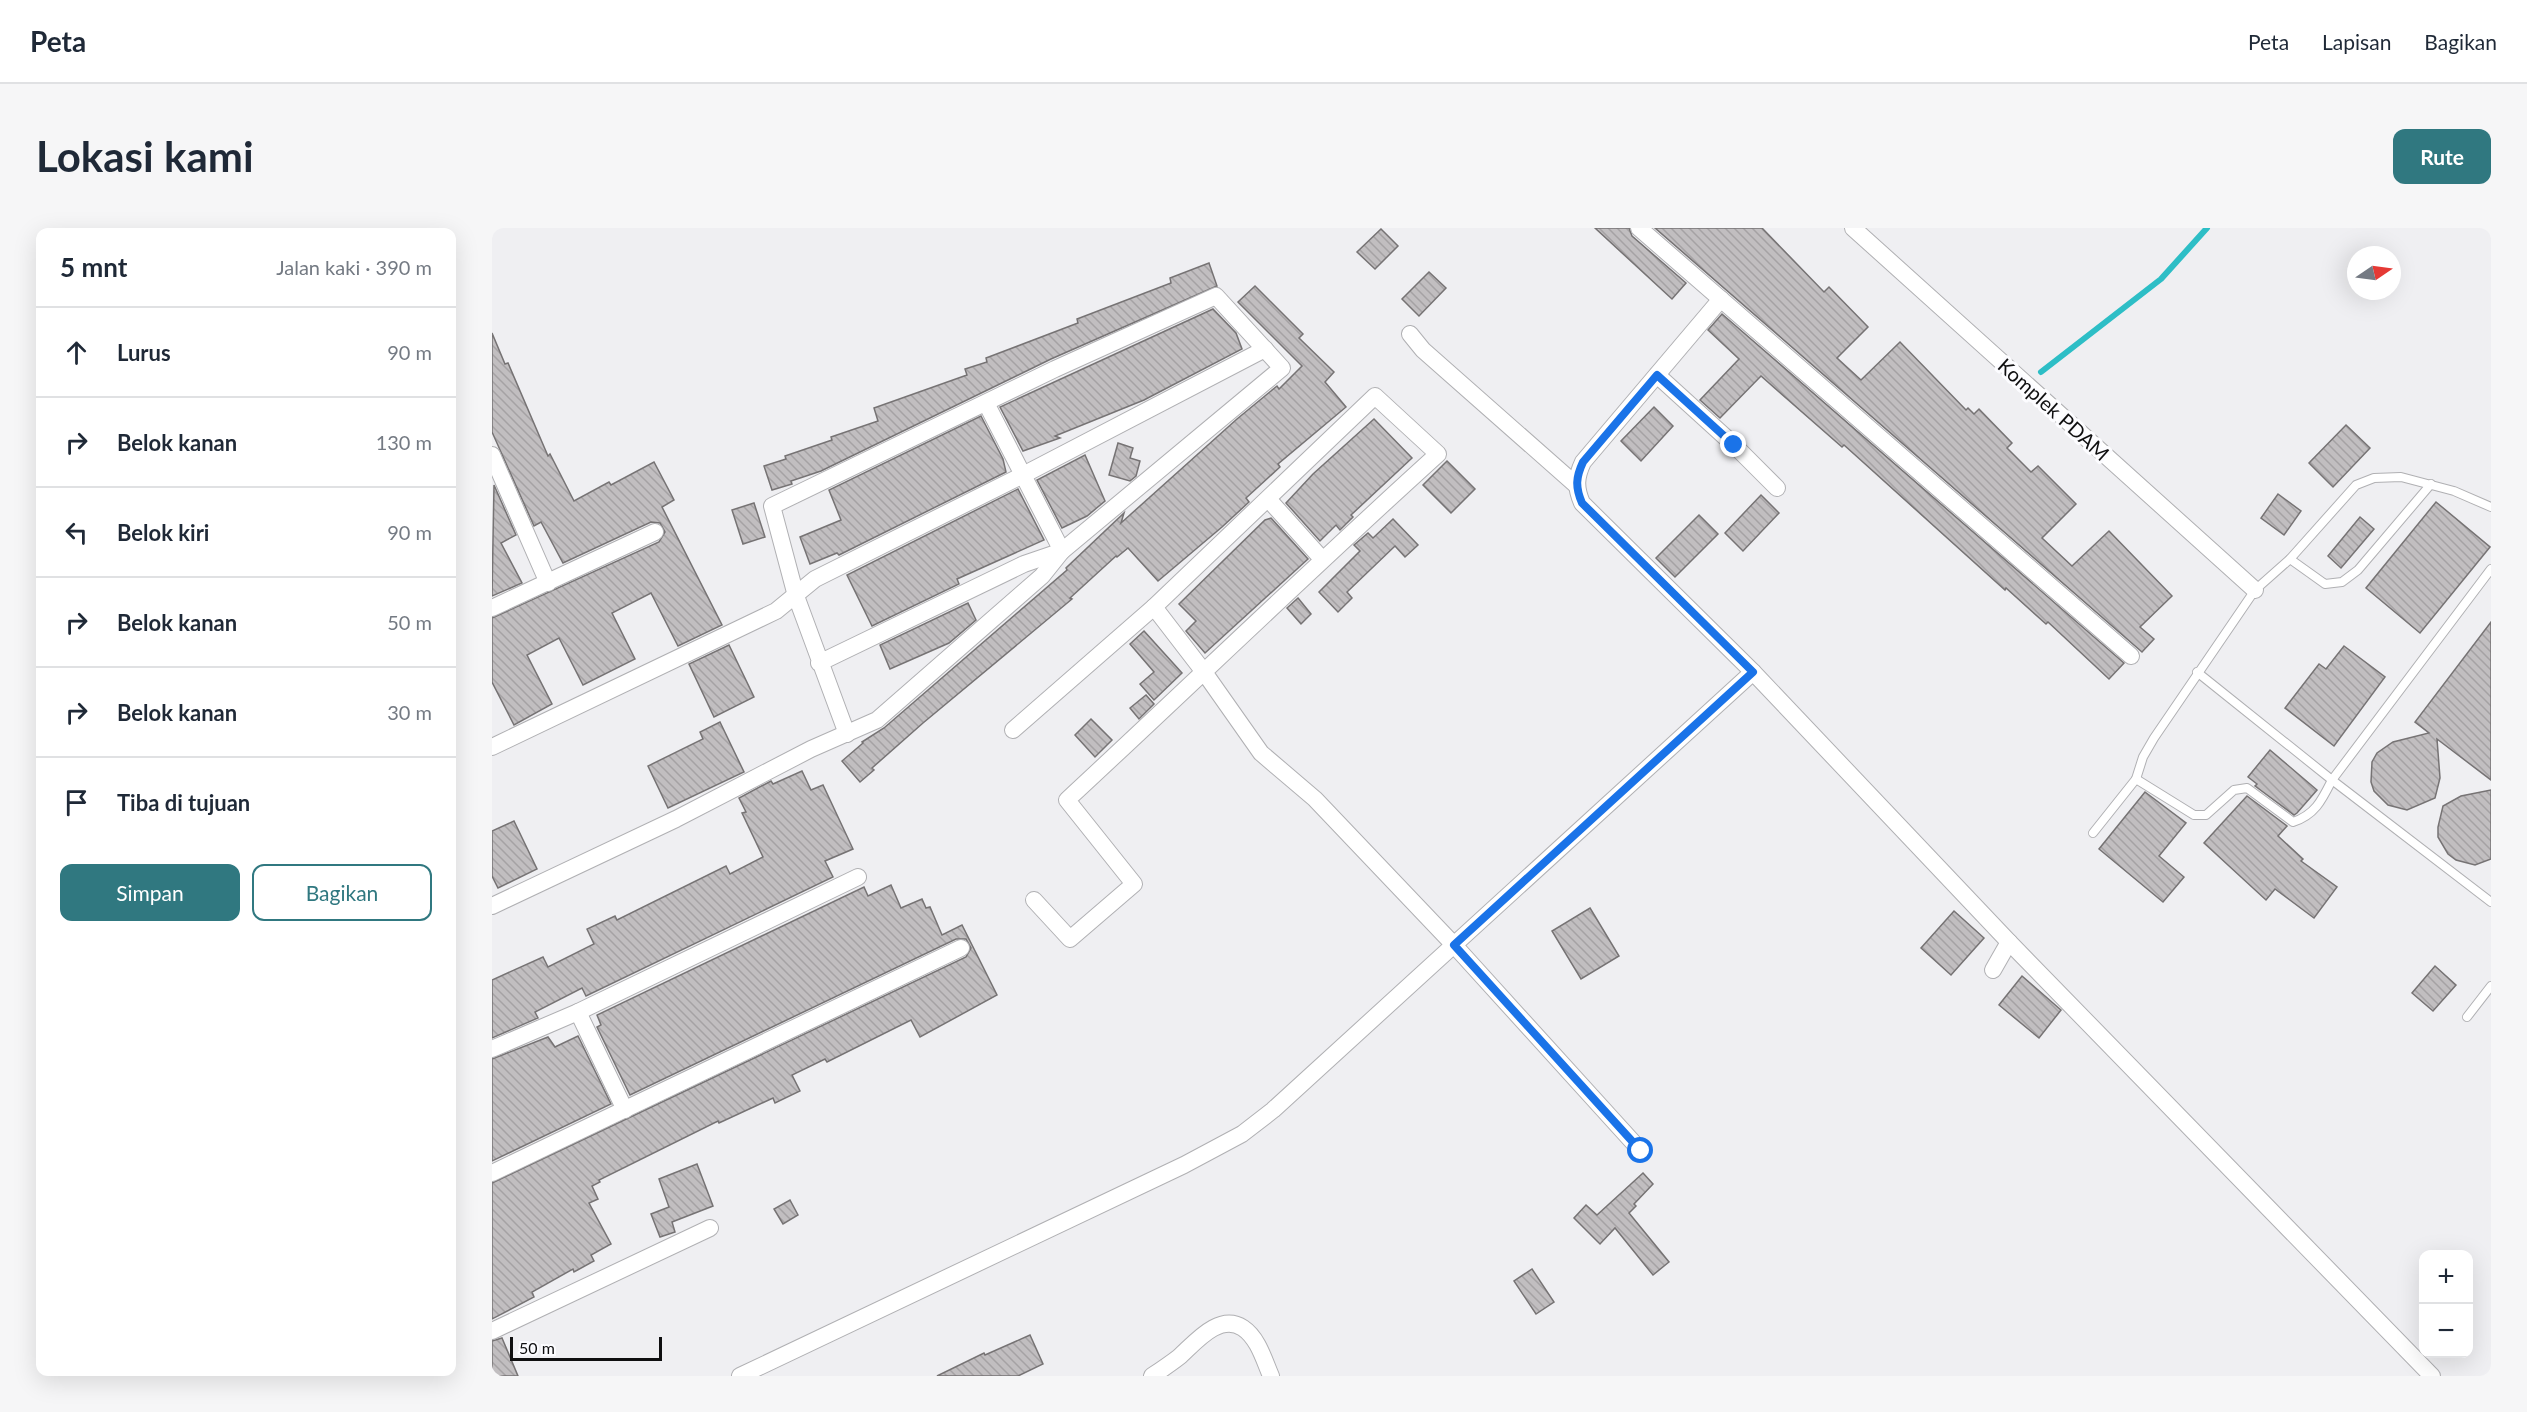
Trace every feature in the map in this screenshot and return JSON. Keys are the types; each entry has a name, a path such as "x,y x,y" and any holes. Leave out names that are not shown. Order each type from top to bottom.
{"street":[{"path":"1639,228 2131,657"},
{"name":"Komplek PDAM","path":"1853,228 2255,591"},
{"path":"492,906 676,819 811,749 847,734 877,720 1042,576 1062,551 1282,368 1216,296 1055,369 772,506 796,596 847,734"},
{"path":"1721,299 1583,462 1577,475 1576,485 1582,503 1753,672 2009,942 2432,1376"},
{"path":"1410,334 1424,350 1576,485"},
{"path":"492,747 776,611 815,579 1023,476 1265,349"},
{"path":"1657,375 1734,445 1777,488"},
{"path":"1013,730 1154,607 1269,500 1375,396 1438,454 1322,559 1067,800 1134,884 1070,939 1034,900"},
{"path":"986,404 1062,551"},
{"path":"492,455 548,583"},
{"path":"1269,500 1322,559"},
{"path":"492,608 655,532"},
{"path":"819,663 1024,564 1062,551"},
{"path":"1154,607 1204,672 1261,753 1315,798 1454,945 1641,1151"},
{"path":"740,1376 1184,1165 1242,1134 1273,1110 1753,672"},
{"path":"492,1049 578,1012 858,877"},
{"path":"1993,970 2009,942"},
{"path":"492,1173 962,948"},
{"path":"578,1012 625,1110"},
{"path":"492,1331 710,1228"},
{"path":"1152,1376 1178,1357 1198,1338 1213,1328 1224,1325 1241,1326 1251,1336 1270,1376"}],"lane":[{"path":"2093,833 2136,779 2143,757 2154,738 2197,672 2255,591 2290,559 2356,485 2366,480 2391,476 2454,491 2491,507"},
{"path":"2290,559 2325,584 2342,582 2358,570 2431,484"},
{"path":"2136,779 2194,815 2206,815 2234,789 2247,788 2293,822 2306,818 2317,808 2332,780 2491,569"},
{"path":"2197,672 2332,780 2491,902"},
{"path":"2467,1017 2491,986"}],"building":[{"path":"1595,228 1629,228 1632,236 1686,283 1672,299"},
{"path":"1655,228 1762,228 1824,292 1829,287 1868,327 1837,358 1861,380 1900,342 1966,410 1968,408 1974,414 1979,409 2012,443 2007,448 2031,472 2038,466 2076,504 2042,538 2072,566 2109,531 2172,596 2140,627 2154,639 2142,652"},
{"path":"1381,229 1398,246 1375,269 1357,252"},
{"path":"1209,263 1217,286 1051,359 821,471 772,490 764,466 786,459 785,456 832,440 831,437 878,421 874,408 967,375 965,369 987,362 986,358 1078,323 1077,319 1171,283 1170,278"},
{"path":"1429,272 1446,288 1419,316 1402,299"},
{"path":"1255,286 1303,334 1299,338 1334,372 1325,382 1346,407 1278,464 1280,467 1246,498 1249,502 1158,581 1128,548 1116,556 1070,598 1072,599 923,723 872,768 874,770 860,782 842,761 862,742 884,728 1067,570 1066,568 1124,513 1121,523 1237,419 1277,386 1279,389 1302,366 1238,302"},
{"path":"1213,309 1236,333 1242,349 1144,400 1055,436 1060,438 1023,451 1000,407"},
{"path":"1722,314 2124,663 2109,679 2048,622 2046,624 2006,588 2005,590 1844,445 1842,447 1761,376 1720,418 1700,400 1739,359 1708,330"},
{"path":"492,333 505,364 508,363 548,456 550,454 574,501 609,482 611,485 654,462 674,500 662,507 722,625 678,646 651,593 612,613 635,659 583,685 559,638 527,655 552,704 514,725 492,682 492,618 659,542 665,532 660,523 651,522 563,563 541,522 534,526 492,432"},
{"path":"1654,407 1673,426 1641,461 1621,441"},
{"path":"981,416 1003,459 1006,472 839,555 837,553 810,564 800,537 841,520 829,490"},
{"path":"1374,419 1412,458 1351,515 1353,517 1340,530 1336,525 1320,541 1286,503 1313,474"},
{"path":"2346,425 2370,448 2333,487 2309,463"},
{"path":"1118,443 1133,448 1130,458 1140,461 1136,476 1130,481 1109,475"},
{"path":"1085,455 1105,501 1087,516 1062,528 1037,480"},
{"path":"1447,461 1475,489 1451,513 1423,485"},
{"path":"494,485 516,535 501,543 522,583 492,596"},
{"path":"1018,489 1044,540 957,579 959,584 872,626 847,575"},
{"path":"2278,494 2301,511 2284,535 2261,518"},
{"path":"1761,495 1779,513 1743,551 1725,533"},
{"path":"2436,502 2490,547 2420,633 2366,588"},
{"path":"754,503 765,537 743,544 732,510"},
{"path":"1699,515 1718,534 1675,577 1656,558"},
{"path":"2360,517 2374,529 2341,568 2328,556"},
{"path":"1271,518 1308,559 1205,653 1186,631 1196,621 1179,604 1265,520"},
{"path":"1393,519 1418,545 1405,557 1395,546 1347,592 1352,598 1338,612 1319,592 1360,551 1354,545 1368,533 1373,538"},
{"path":"1298,598 1311,614 1301,624 1287,608"},
{"path":"968,603 976,620 949,643 890,669 880,645"},
{"path":"2491,622 2491,780 2437,739 2440,778 2435,798 2407,810 2388,805 2374,791 2371,782 2372,762 2377,753 2393,742 2429,733 2415,722"},
{"path":"1144,631 1182,673 1154,700 1140,684 1154,672 1130,644"},
{"path":"729,645 754,697 714,717 689,664"},
{"path":"2344,646 2385,677 2334,746 2285,708 2319,664 2326,669"},
{"path":"1146,695 1154,704 1139,719 1130,708"},
{"path":"1091,719 1112,740 1095,757 1075,735"},
{"path":"720,722 744,772 668,808 648,766 703,739 700,732"},
{"path":"2270,750 2317,790 2294,815 2255,786 2257,784 2248,777"},
{"path":"802,771 811,790 823,785 853,849 825,861 833,877 586,996 582,988 535,1012 538,1018 492,1038 492,980 543,957 548,967 594,944 587,929 615,916 617,920 726,866 730,874 763,857 742,813 746,812 739,798 771,781 773,784"},
{"path":"2491,790 2491,859 2475,865 2456,860 2448,854 2438,837 2443,806 2461,796"},
{"path":"2145,792 2186,823 2159,856 2184,877 2163,902 2099,849"},
{"path":"2247,796 2287,826 2278,836 2303,859 2301,861 2337,887 2314,918 2275,889 2266,900 2204,843"},
{"path":"514,821 537,869 498,888 492,876 492,831"},
{"path":"891,885 901,908 922,899 926,908 930,907 942,935 962,925 997,995 920,1037 911,1020 827,1062 825,1059 792,1075 800,1091 775,1103 773,1098 719,1123 718,1121 599,1180 600,1182 592,1186 598,1199 589,1203 611,1244 591,1255 594,1261 574,1272 573,1269 532,1292 534,1297 492,1319 492,1183 966,957 971,948 966,939 956,939 630,1095 597,1027 601,1025 597,1015 864,887 868,896"},
{"path":"1590,908 1619,956 1581,979 1552,931"},
{"path":"1954,911 1984,938 1951,975 1921,948"},
{"path":"2435,966 2456,985 2433,1011 2412,993"},
{"path":"2022,976 2061,1010 2039,1038 1999,1005"},
{"path":"578,1036 611,1104 492,1161 492,1059 548,1037 555,1047"},
{"path":"697,1164 713,1206 672,1222 675,1232 660,1237 651,1214 669,1207 659,1179"},
{"path":"1643,1173 1653,1184 1634,1204 1636,1206 1629,1213 1669,1262 1653,1275 1615,1228 1600,1244 1574,1218 1586,1205 1597,1215"},
{"path":"790,1200 798,1215 783,1224 774,1209"},
{"path":"1532,1269 1554,1302 1536,1314 1514,1281"},
{"path":"1030,1335 1043,1364 1018,1376 937,1376 984,1353 985,1355"},
{"path":"502,1338 518,1376 492,1376 492,1341"}],"waterway":[{"path":"2041,372 2161,279 2207,228"}],"route":[{"path":"1641,1151 1454,945 1753,672 1582,503 1576,485 1577,475 1583,462 1657,375 1734,445"}]}
